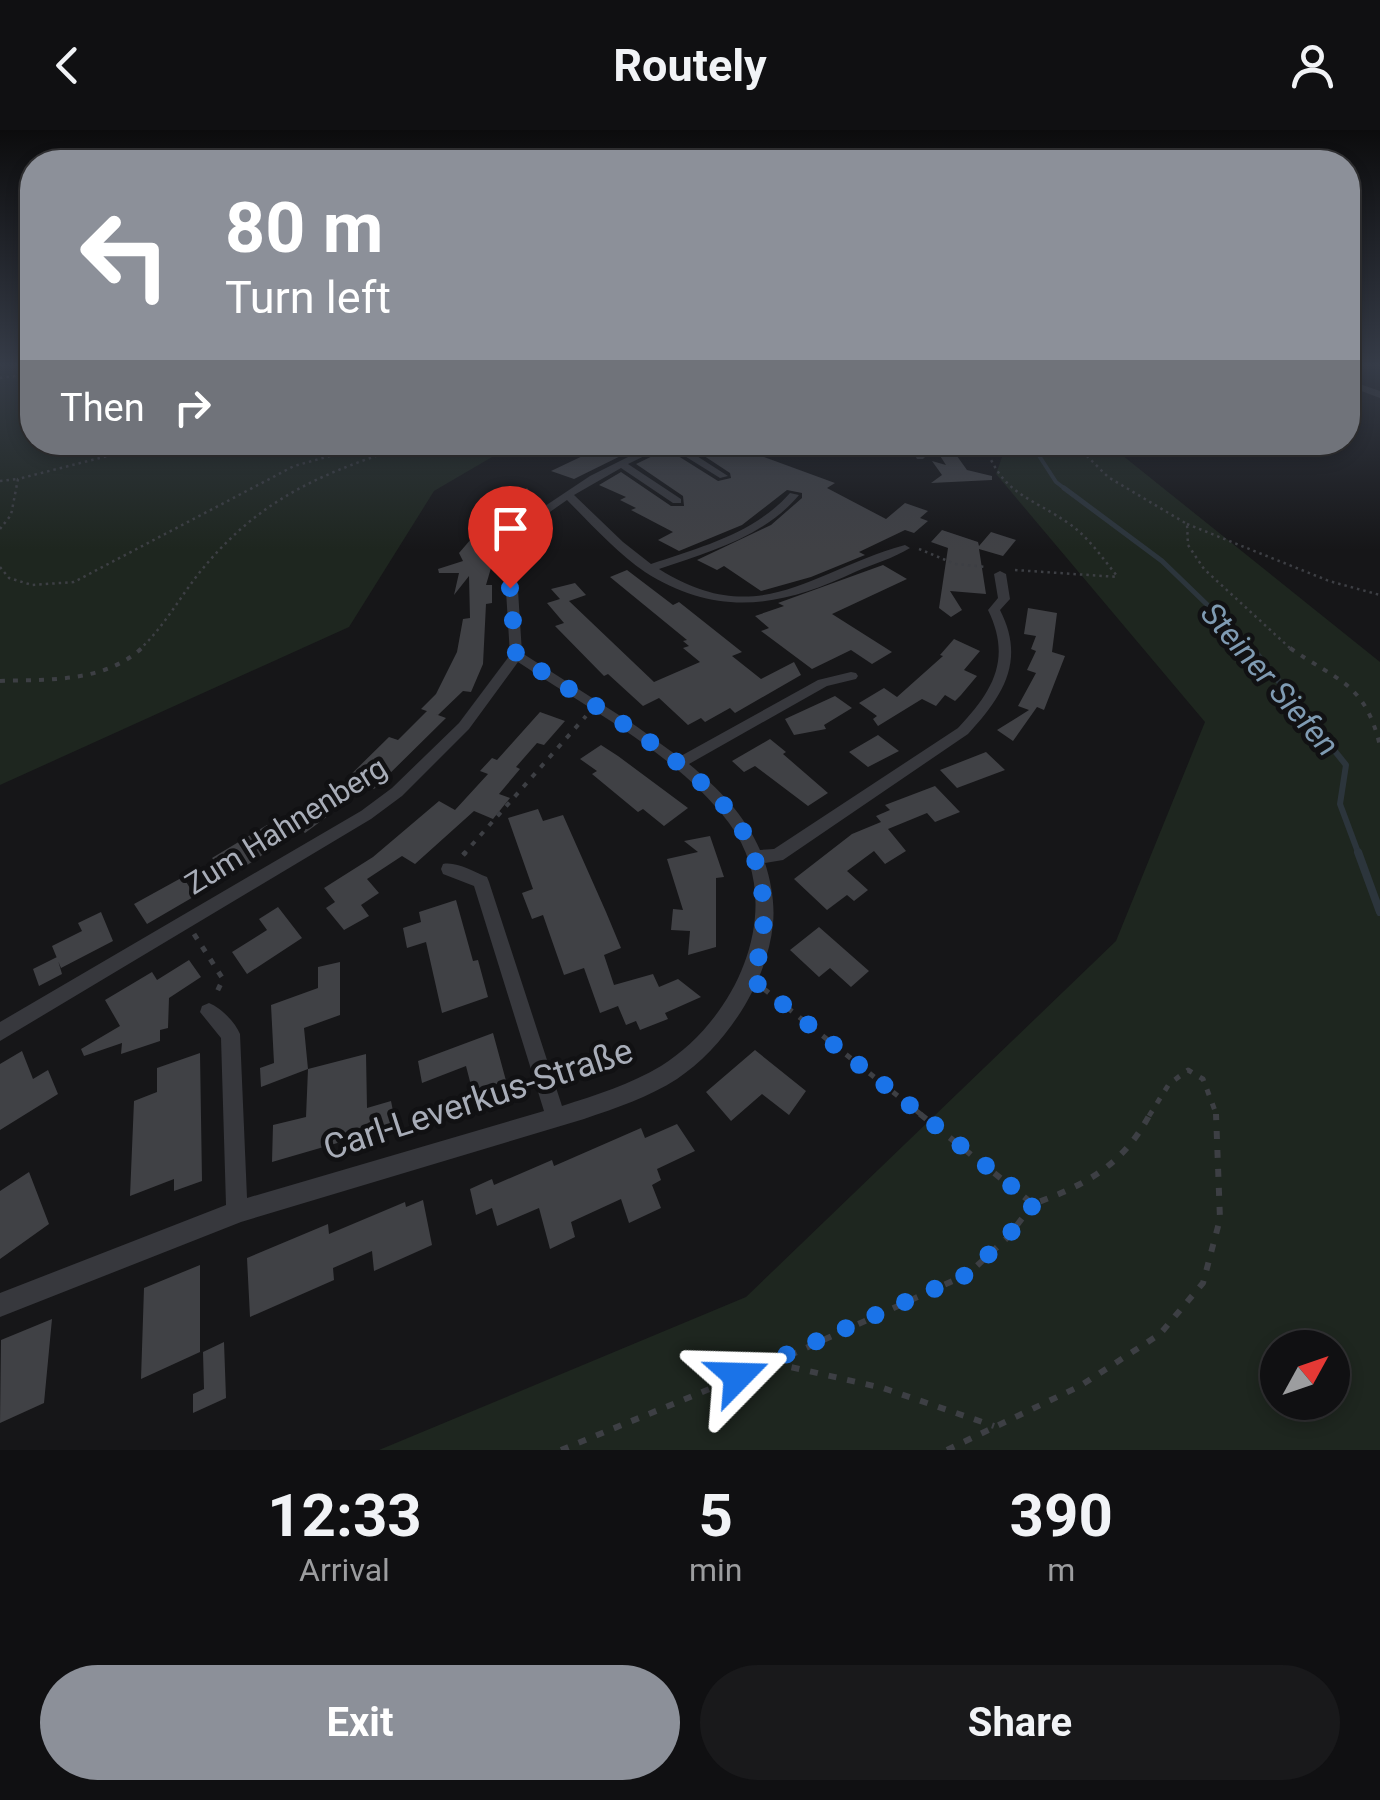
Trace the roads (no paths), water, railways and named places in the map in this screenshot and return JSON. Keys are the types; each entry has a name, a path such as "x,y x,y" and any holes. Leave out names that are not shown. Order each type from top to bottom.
{"street":[{"path":"516,654 510,559 522,526 567,494 640,455"},
{"path":"688,455 723,476"},
{"path":"621,464 677,501"},
{"path":"567,494 648,569 668,583 704,596 765,599 808,588 878,555 904,548"},
{"path":"648,569 729,539 786,506 794,495"},
{"path":"754,857 777,854 963,731 984,710 1001,684 1008,651 1004,625 994,610 1004,598 1000,574"},
{"name":"Carl-Leverkus-Straße","path":"0,1305 236,1213 556,1118 652,1082 688,1056 724,1021 750,978 764,926 763,887 754,857 735,819 678,764 516,654"},
{"name":"Zum Hahnenberg","path":"0,1032 366,815 398,792 464,726 516,654"},
{"path":"678,764 822,683 851,676"},
{"path":"449,869 481,882 556,1118"},
{"path":"210,1012 230,1034 236,1213"}],"waterway":[{"name":"Steiner Siefen","path":"1039,455 1064,488"},
{"name":"Steiner Siefen","path":"1064,488 1162,561 1252,648"},
{"name":"Steiner Siefen","path":"1064,488 1068,491"},
{"name":"Steiner Siefen","path":"1252,648 1346,765 1340,804 1359,855"},
{"name":"Steiner Siefen","path":"1358,852 1380,912"}]}
